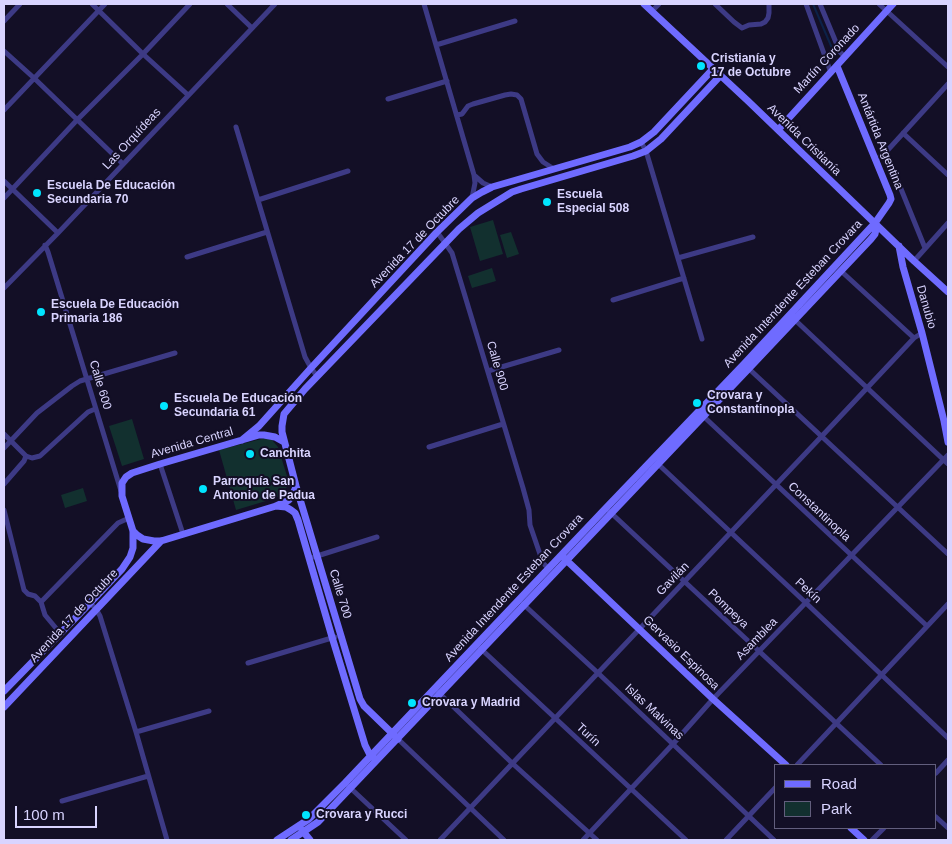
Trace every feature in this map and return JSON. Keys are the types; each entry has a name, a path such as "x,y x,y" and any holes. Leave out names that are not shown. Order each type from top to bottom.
{"main road":[{"name":"Avenida Cristianía","path":"644,4 948,292"},
{"name":"Martín Coronado","path":"778,130 894,4"},
{"name":"Antártida Argentina","path":"837,66 891,199 875,222"},
{"name":"Avenida 17 de Octubre","path":"242,440 259,426 310,368 437,232 472,198 492,187 630,147 641,142 654,132 712,69"},
{"name":"Avenida 17 de Octubre","path":"284,442 282,426 286,410 445,243 478,213 512,192 646,151 661,139 720,76"},
{"name":"Avenida Intendente Esteban Crovara","path":"792,317 841,271 874,234 876,229 875,222"},
{"name":"Avenida Intendente Esteban Crovara","path":"291,840 309,819 376,761 395,736 747,366 875,222"},
{"name":"Danubio","path":"899,246 903,267 946,420 948,442"},
{"path":"903,267 905,262 913,260"},
{"name":"Avenida Central","path":"132,473 264,434 284,442"},
{"name":"Calle 700","path":"284,442 332,638 365,745 370,755 376,761"},
{"path":"122,496 122,483 132,473"},
{"path":"133,531 148,541 161,541 276,506 289,500 296,486"},
{"name":"Calle 600","path":"122,496 133,531"},
{"name":"Calle 700","path":"276,506 286,507 297,516 313,557 362,703 395,736"},
{"name":"Avenida 17 de Octubre","path":"4,691 122,569 130,557 133,548 133,531"},
{"name":"Avenida 17 de Octubre","path":"4,707 161,541"},
{"name":"Avenida Intendente Esteban Crovara","path":"521,603 548,568 564,558"},
{"name":"Gervasio Espinosa","path":"564,558 785,764"},
{"name":"Avenida Intendente Esteban Crovara","path":"348,785 370,755 395,736"},
{"name":"Avenida Intendente Esteban Crovara","path":"277,840 301,829"},
{"path":"301,829 310,840"},
{"path":"852,829 864,840"}],"street":[{"path":"4,22 20,4"},
{"path":"92,4 188,95"},
{"path":"4,110 105,4"},
{"path":"4,198 190,4"},
{"path":"227,4 252,28"},
{"name":"Las Orquídeas","path":"4,288 275,4"},
{"path":"424,4 474,175 472,198"},
{"path":"652,11 659,4"},
{"path":"715,4 742,28 765,22 768,18 768,4"},
{"path":"806,4 831,72"},
{"path":"820,4 840,52 845,57"},
{"path":"879,4 948,67"},
{"path":"436,45 515,20"},
{"path":"4,50 123,164"},
{"path":"388,99 447,81"},
{"path":"876,160 886,152 948,84"},
{"path":"457,115 462,114 468,106 473,104 511,94 516,95 521,99 537,154 543,162 554,169"},
{"path":"236,128 305,356 310,368 317,376"},
{"path":"903,133 948,175"},
{"path":"641,142 646,151 702,339"},
{"path":"886,152 926,248"},
{"path":"258,200 348,171"},
{"path":"474,175 483,183 492,187"},
{"path":"4,181 58,232"},
{"path":"508,182 512,192"},
{"path":"891,199 902,193"},
{"path":"913,260 948,223"},
{"path":"187,257 267,232"},
{"name":"Calle 900","path":"437,232 452,253 529,510 530,525 543,563 548,568"},
{"path":"678,258 753,237"},
{"name":"Calle 600","path":"45,246 122,496"},
{"path":"841,271 914,338"},
{"path":"613,300 684,278"},
{"path":"792,317 948,464"},
{"name":"Gavilán","path":"440,840 914,338 922,333"},
{"path":"488,371 559,350"},
{"path":"4,448 43,407 72,386 86,379 175,353"},
{"path":"747,366 948,554"},
{"path":"4,434 26,456 32,458 40,456 88,412 95,409"},
{"name":"Constantinopla","path":"701,414 927,626"},
{"path":"429,448 503,424"},
{"name":"Asamblea","path":"583,840 713,699 948,455"},
{"path":"4,484 24,461 26,456"},
{"name":"Pekín","path":"655,462 948,738"},
{"path":"160,464 183,534"},
{"path":"113,466 121,473 132,473"},
{"path":"4,510 24,590 41,602 45,615 60,633"},
{"name":"Pompeya","path":"608,510 880,764"},
{"path":"41,602 118,523 129,518"},
{"path":"313,557 377,537"},
{"path":"90,603 100,616 167,840"},
{"name":"Islas Malvinas","path":"521,603 598,673 774,840"},
{"path":"797,764 948,604"},
{"path":"248,663 340,635"},
{"name":"Turín","path":"479,647 686,840"},
{"path":"438,691 512,763 597,840"},
{"path":"136,732 209,711"},
{"path":"395,736 504,840"},
{"path":"937,772 948,760"},
{"path":"62,801 148,776"},
{"path":"348,785 406,840"},
{"path":"726,840 774,789"},
{"path":"937,818 948,828"},
{"path":"872,840 883,829"}],"green space":[{"path":"493,220 503,254 480,261 470,227"},
{"path":"511,232 519,254 507,258 500,235"},
{"path":"492,268 496,281 472,288 468,276"},
{"path":"132,419 144,459 122,466 109,426"},
{"path":"265,438 272,440 278,447 287,476 287,487 276,498 236,510 219,450"},
{"path":"83,488 87,501 65,508 61,495"}],"waterway":[{"path":"813,4 835,55"}],"place":[{"name":"Cristianía y 17 de Octubre","path":"701,66"},
{"name":"Escuela De Educación Secundaria 70","path":"37,193"},
{"name":"Escuela Especial 508","path":"547,202"},
{"name":"Escuela De Educación Primaria 186","path":"41,312"},
{"name":"Crovara y Constantinopla","path":"697,403"},
{"name":"Escuela De Educación Secundaria 61","path":"164,406"},
{"name":"Canchita","path":"250,454"},
{"name":"Parroquía San Antonio de Padua","path":"203,489"},
{"name":"Crovara y Madrid","path":"412,703"},
{"name":"Crovara y Rucci","path":"306,815"}]}
